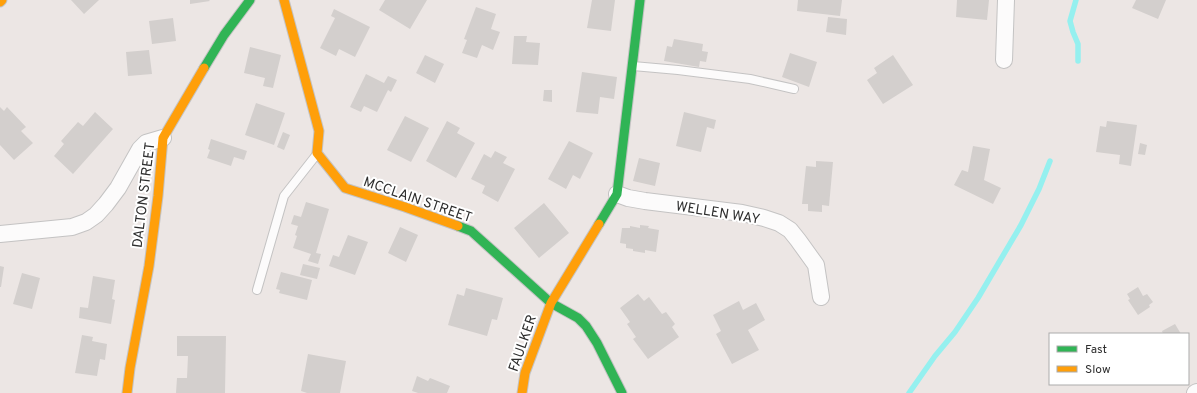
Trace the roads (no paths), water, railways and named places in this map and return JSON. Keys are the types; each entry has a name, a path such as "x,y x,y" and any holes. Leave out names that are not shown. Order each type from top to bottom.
{"street":[{"name":"DALTON STREET","path":"127,393 130,368 149,266 158,196 163,138 224,35 250,0"},
{"path":"284,0 319,131 317,153"},
{"path":"551,303 618,194 640,0"},
{"path":"1004,60 1006,0"},
{"path":"0,234 72,227 86,222 96,216 106,204 140,149 146,143 163,138"},
{"name":"MCCLAIN STREET","path":"317,153 345,188 471,230 551,303 578,318 586,326 597,343 622,393"},
{"name":"WELLEN WAY","path":"618,194 628,198 645,201 742,213 764,218 779,224 790,230 816,265 821,297"},
{"name":"FAULKER","path":"522,393 525,373 551,303"}],"lane":[{"path":"632,66 750,79 794,89"},
{"path":"257,290 284,196 317,153"}],"waterway":[{"path":"1076,0 1070,21 1078,44 1078,61"},
{"path":"909,393 935,356 955,332 978,298 1021,225 1039,189 1050,161"}]}
